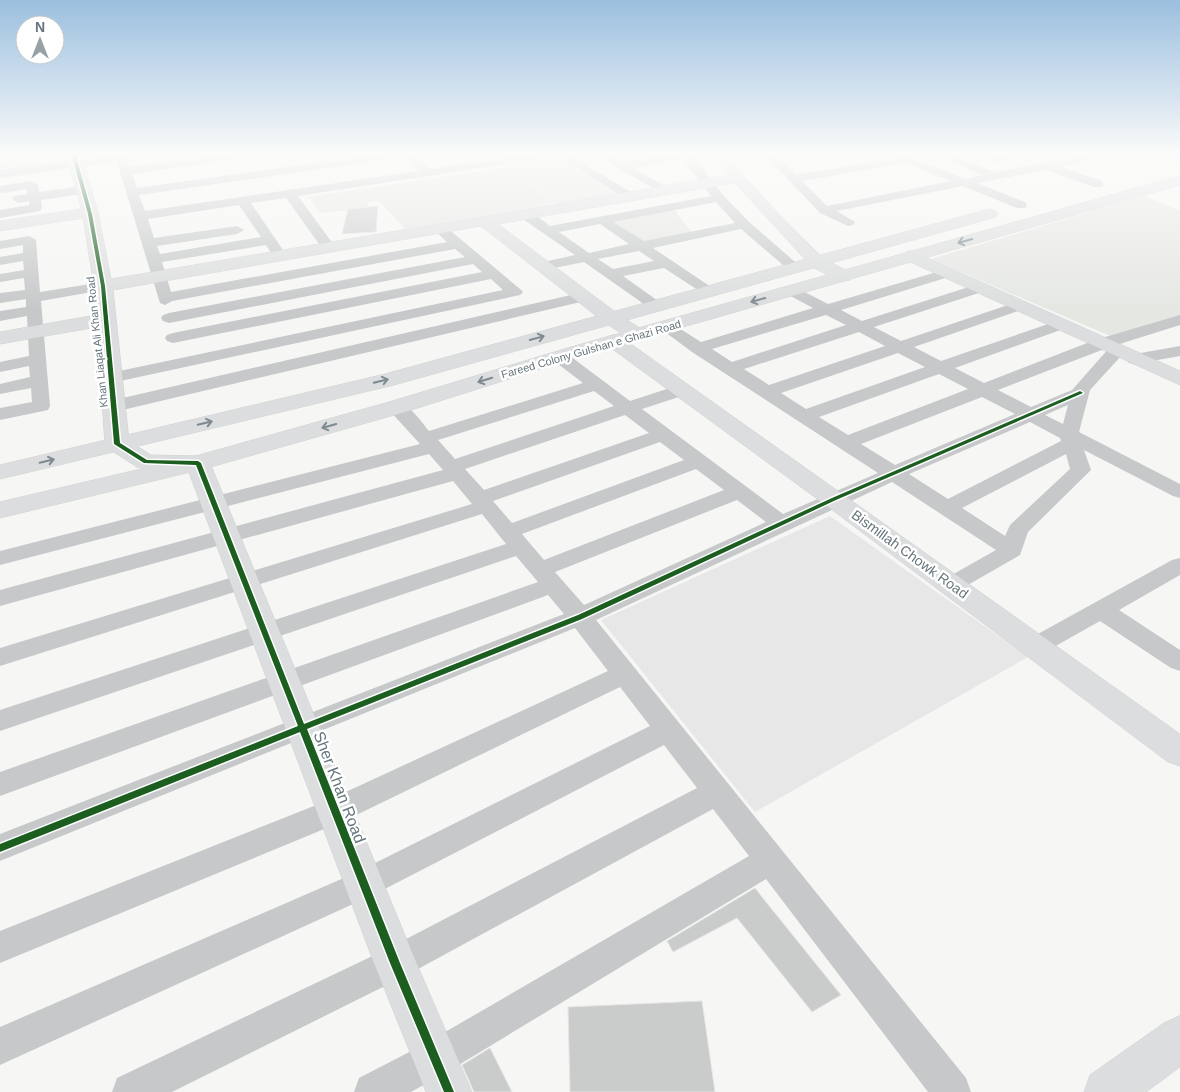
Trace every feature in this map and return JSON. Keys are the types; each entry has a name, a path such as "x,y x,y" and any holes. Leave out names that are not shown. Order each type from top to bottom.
{"street":[{"path":"0,214 36,207"},
{"name":"Khan Liaqat Ali Khan Road","path":"88,207 103,286 117,444"},
{"path":"139,207 160,276 178,364"},
{"path":"174,207 203,220"},
{"path":"247,207 280,256"},
{"path":"299,207 329,248"},
{"path":"0,316 33,300 103,286 568,207"},
{"path":"621,207 633,214"},
{"path":"548,230 672,207 688,227"},
{"path":"727,207 744,225 795,268"},
{"path":"765,207 818,263 844,276"},
{"path":"821,207 848,222"},
{"path":"824,210 839,207"},
{"name":"Fareed Colony Gulshan e Ghazi Road","path":"0,510 198,462 397,407 560,357 620,331 656,306 818,263 1015,207"},
{"name":"Fareed Colony Gulshan e Ghazi Road","path":"0,472 386,380 620,331 665,326 1085,207"},
{"path":"711,214 730,211"},
{"path":"0,226 90,212"},
{"path":"232,216 251,213"},
{"path":"525,214 656,306"},
{"path":"602,220 709,291"},
{"name":"Bismillah Chowk Road","path":"484,221 584,297 682,390 1180,752"},
{"path":"544,266 642,246 688,227 744,225"},
{"path":"149,243 260,226"},
{"path":"111,378 515,292 440,228"},
{"path":"602,236 620,232"},
{"path":"566,243 584,239"},
{"path":"0,245 29,240 40,406 0,414"},
{"path":"154,259 269,240"},
{"path":"165,298 458,244"},
{"path":"309,251 386,343"},
{"path":"0,261 30,256"},
{"path":"912,256 1180,379"},
{"path":"169,318 476,259"},
{"path":"366,261 393,294"},
{"path":"611,274 666,262"},
{"path":"0,278 31,273"},
{"path":"698,348 947,273"},
{"path":"173,338 492,274"},
{"path":"275,278 299,313"},
{"path":"730,368 980,288"},
{"path":"792,290 1030,414 1070,439 1180,492"},
{"path":"114,406 584,297"},
{"path":"0,298 33,300"},
{"path":"766,392 1019,306"},
{"path":"0,338 106,318"},
{"path":"846,443 983,390 1109,348 1180,320"},
{"path":"804,416 1060,325"},
{"path":"665,326 1012,550"},
{"path":"951,585 1012,550 1018,530 1081,470 1070,439 1080,393 1109,348"},
{"path":"1135,359 1180,351"},
{"path":"560,357 781,523"},
{"path":"0,367 37,360"},
{"path":"0,389 39,381"},
{"path":"0,598 227,537 442,456 597,384"},
{"path":"0,558 214,503 442,456 629,408 682,390"},
{"path":"0,848 580,616 834,499 1080,393"},
{"path":"397,407 442,456 580,616 952,1092"},
{"path":"0,657 244,581 483,503 663,434"},
{"path":"947,508 1070,439"},
{"path":"117,444 146,462 198,462"},
{"path":"0,721 265,632 514,539 699,461"},
{"name":"Sher Khan Road","path":"198,462 395,963 449,1092"},
{"path":"0,784 284,682 546,578 739,492"},
{"path":"1036,646 1180,565"},
{"path":"1101,610 1179,660"},
{"path":"0,947 335,811 624,674"},
{"path":"0,1046 364,884 668,730"},
{"path":"131,1092 395,963 717,792"},
{"path":"373,1092 434,1059 770,860"},
{"path":"1107,1092 1180,1039"}],"shaded area":[{"path":"315,207 370,208 320,213"},
{"path":"385,207 531,207 405,229"},
{"path":"672,207 694,235 642,246 602,220"},
{"path":"1107,207 1170,207 1180,211 1180,320 1117,339 931,259"},
{"path":"830,516 1028,657 755,812 601,620"}],"building":[{"path":"378,207 376,232 342,234 348,209"},
{"path":"755,888 841,995 812,1012 737,918 673,952 667,941"},
{"path":"702,1001 715,1092 570,1092 568,1007"},
{"path":"490,1048 512,1092 474,1092 462,1065"}],"cycle path":[{"path":"88,207 103,286 117,444 146,462 198,463 395,963 449,1092"},
{"path":"0,848 580,617 834,499 1080,393"}]}
